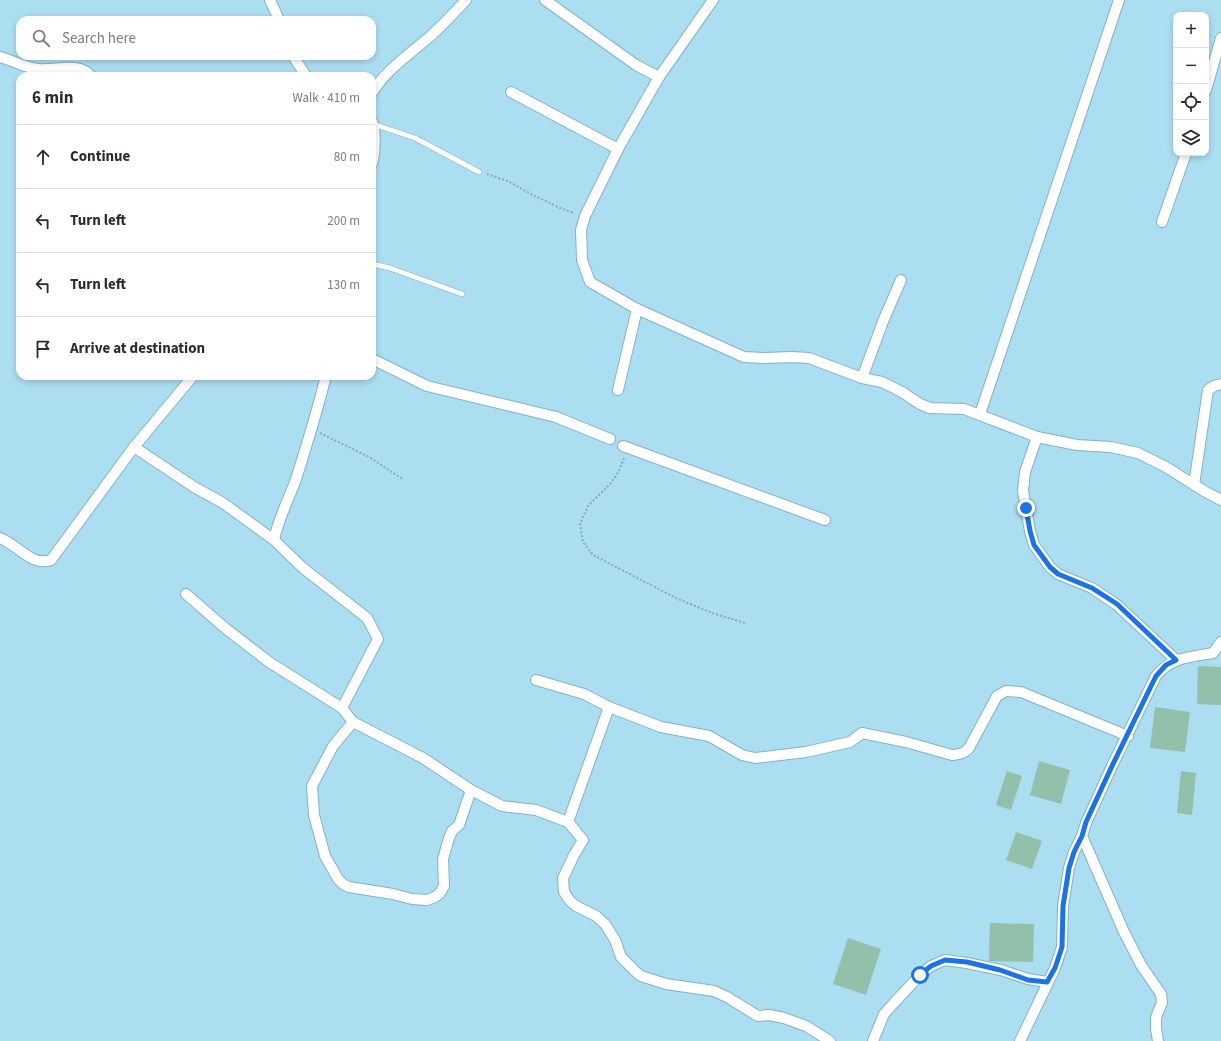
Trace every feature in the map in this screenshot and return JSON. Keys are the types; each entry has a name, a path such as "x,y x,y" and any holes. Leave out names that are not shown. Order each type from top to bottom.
{"street":[{"path":"270,0 277,16"},
{"path":"376,86 393,67 428,38 466,0"},
{"path":"545,0 636,65 659,77"},
{"path":"713,0 659,77 618,149 585,216 581,230 582,260 590,282 637,309 744,356 764,358 809,358 862,378 882,382 902,392 920,404 930,408 943,410 964,409 1037,437 1077,445 1110,447 1138,453 1166,467 1221,500"},
{"path":"980,414 1119,0"},
{"path":"1208,84 1221,38"},
{"path":"0,57 38,69 69,68 83,69 86,72"},
{"path":"295,60 303,72"},
{"path":"511,92 618,149"},
{"path":"1162,222 1185,156"},
{"path":"862,378 884,319 901,280"},
{"path":"618,390 637,309"},
{"path":"376,361 427,386 556,417 610,439"},
{"path":"0,538 8,541 31,558 44,563 51,560 134,448 190,380"},
{"path":"274,540 276,529 287,505 296,479 325,380"},
{"path":"1194,485 1208,390 1221,384"},
{"path":"1037,437 1025,472 1023,491 1034,545 1050,567 1058,574 1092,588 1117,604 1176,660"},
{"path":"623,446 825,520"},
{"path":"134,448 194,487 223,503 274,540 303,568 367,618 378,639 342,708"},
{"path":"186,594 225,628 269,662 342,708 353,722 423,758 471,790 502,806 536,810 568,822 583,840 563,878 564,892 576,906 596,916 605,924 615,940 621,957 641,976 666,984 714,991 727,997 758,1016 769,1015 784,1018 806,1026 830,1041"},
{"path":"1020,1041 1055,968 1062,947 1063,906 1069,868 1074,852 1082,836 1086,822 1156,676 1166,665 1176,660 1217,656 1221,642"},
{"path":"536,680 584,694 609,708 661,727 709,736 742,755 755,758 806,752 850,742 862,733 906,742 952,755 965,753 997,696 1006,691 1021,692 1128,736"},
{"path":"568,822 609,708"},
{"path":"353,722 333,746 312,786 314,815 323,850 332,869 343,884 349,887 393,894 412,899 427,900 435,897 444,886 443,859 448,838 452,831 459,825 471,790"},
{"path":"1082,836 1124,932 1137,958 1161,994 1162,1003 1156,1018 1158,1041"},
{"path":"873,1041 884,1014 920,975 931,966 945,960 967,962 1000,970 1028,980 1047,982"}],"lane":[{"path":"376,124 416,138 479,172"},
{"path":"376,265 390,268 462,294"}],"path":[{"path":"479,172 508,181 560,208 585,216"},
{"path":"312,428 369,457 404,480"},
{"path":"623,446 624,457 619,471 610,484 588,506 580,524 583,542 593,555 678,599 712,613 745,623"}],"building":[{"path":"1198,666 1221,667 1221,705 1197,704"},
{"path":"1155,707 1190,712 1185,752 1150,748"},
{"path":"1039,761 1070,770 1061,804 1030,795"},
{"path":"1007,771 1022,776 1011,810 996,805"},
{"path":"1181,771 1196,773 1192,815 1177,813"},
{"path":"1016,832 1042,841 1032,869 1006,860"},
{"path":"990,923 1034,924 1033,962 989,961"},
{"path":"848,938 881,949 866,995 833,984"}],"route":[{"path":"920,975 931,966 945,960 967,962 1000,970 1028,980 1047,982 1055,968 1062,947 1063,906 1069,868 1086,822 1156,676 1161,669 1176,660 1160,643 1117,604 1092,588 1058,574 1050,567 1034,545 1026,508"}]}
